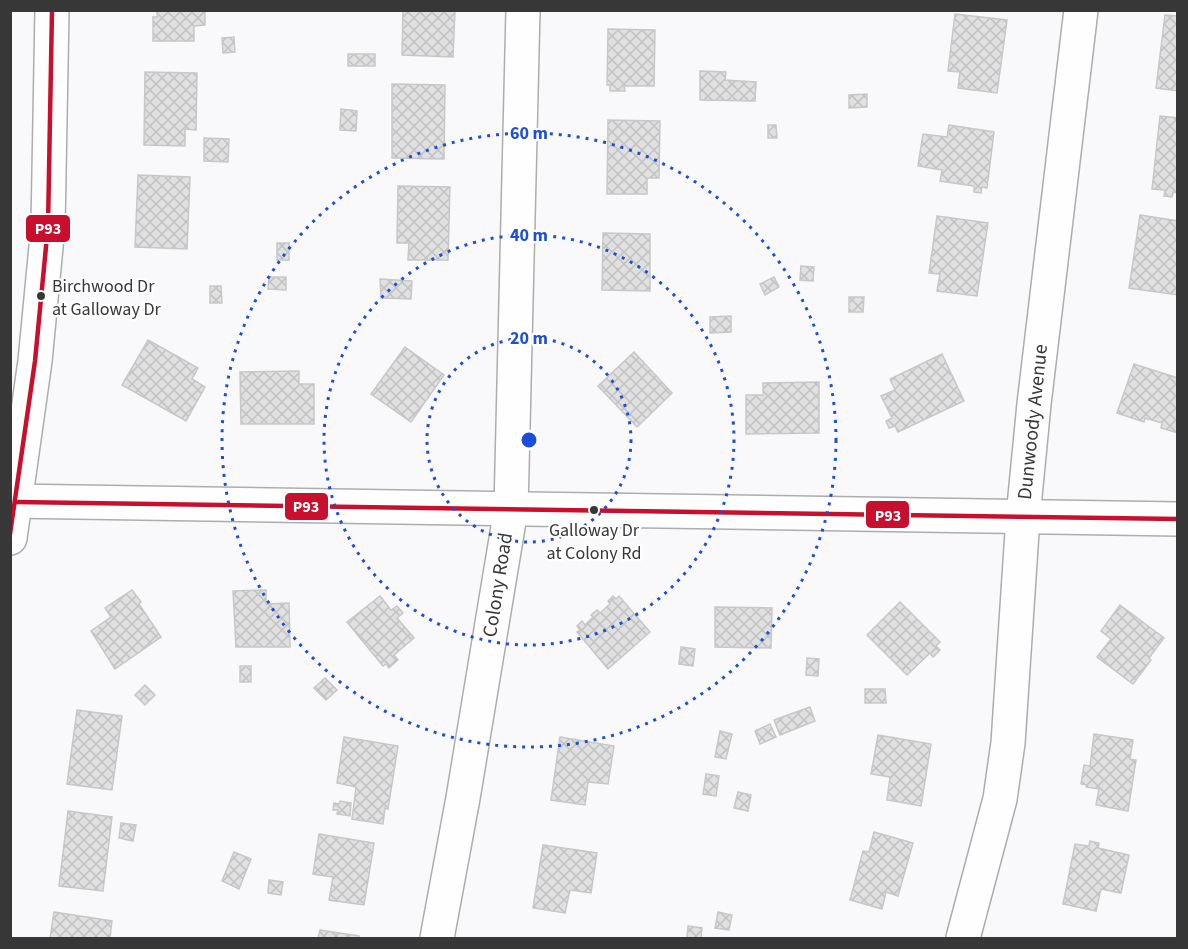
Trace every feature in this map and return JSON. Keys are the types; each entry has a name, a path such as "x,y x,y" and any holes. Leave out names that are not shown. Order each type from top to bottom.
{"street":[{"path":"10,538 13,501 35,361 48,226 52,10"},
{"name":"Colony Road","path":"436,939 463,798 511,509 523,10"},
{"name":"Dunwoody Avenue","path":"963,939 1000,800 1008,743 1023,517 1034,404 1081,10"},
{"path":"13,501 1178,519"}],"building":[{"path":"157,10 205,10 205,25 194,26 194,41 153,41 153,17 157,17"},
{"path":"403,10 455,10 453,57 402,55"},
{"path":"955,14 1007,20 997,93 958,88 960,72 948,71"},
{"path":"1165,15 1178,16 1178,91 1156,88"},
{"path":"608,29 655,30 654,86 624,86 625,91 610,91 610,85 607,85"},
{"path":"234,37 235,52 223,53 222,38"},
{"path":"348,54 375,54 375,66 348,66"},
{"path":"700,71 726,72 725,80 756,82 755,101 700,100"},
{"path":"145,72 197,73 196,130 185,129 185,146 144,145"},
{"path":"392,84 445,85 444,159 392,158"},
{"path":"867,94 867,107 849,108 849,95"},
{"path":"341,109 357,111 356,131 340,130"},
{"path":"1160,116 1178,118 1178,193 1173,192 1172,197 1164,196 1165,190 1152,189"},
{"path":"608,120 660,121 659,178 647,178 647,194 607,194"},
{"path":"768,125 776,125 777,138 768,138"},
{"path":"949,125 994,132 987,188 982,187 981,193 974,192 974,186 940,181 942,170 918,166 923,134 947,137"},
{"path":"204,138 229,139 228,162 204,161"},
{"path":"138,175 190,177 187,249 135,247"},
{"path":"398,186 450,187 448,260 408,260 409,243 397,243"},
{"path":"1140,215 1178,221 1178,295 1129,288"},
{"path":"937,216 988,223 977,296 937,291 940,274 929,273"},
{"path":"603,233 650,234 650,291 602,290"},
{"path":"277,243 289,243 289,260 277,260"},
{"path":"801,266 814,267 813,281 800,280"},
{"path":"269,277 286,277 286,290 268,289"},
{"path":"774,277 779,287 765,295 760,284"},
{"path":"380,279 412,281 411,299 381,298"},
{"path":"210,286 221,286 222,303 210,303"},
{"path":"849,297 864,297 863,312 849,312"},
{"path":"731,316 731,332 710,333 710,317"},
{"path":"148,340 198,368 192,379 205,387 186,421 122,385"},
{"path":"405,347 444,375 411,422 371,394"},
{"path":"634,352 672,393 637,427 598,386"},
{"path":"942,354 964,401 898,432 895,426 889,428 886,421 892,418 881,396 895,390 890,379"},
{"path":"1134,364 1178,378 1178,433 1161,428 1162,423 1145,418 1144,422 1117,413"},
{"path":"299,371 299,384 314,384 314,424 241,424 240,372"},
{"path":"819,382 819,433 746,434 746,395 763,395 763,383"},
{"path":"132,590 161,637 115,669 91,631 111,617 105,608"},
{"path":"266,590 266,604 289,603 290,647 236,647 233,591"},
{"path":"380,596 391,610 397,606 403,613 397,618 414,638 394,655 398,660 389,668 386,664 383,666 347,622"},
{"path":"613,596 616,599 619,596 650,632 608,669 577,632 580,630 577,626 582,621 585,625 597,610 600,613 610,604 608,601"},
{"path":"900,602 940,642 936,646 940,650 933,657 930,653 907,675 867,635"},
{"path":"1120,605 1164,638 1133,684 1097,657 1111,639 1101,631"},
{"path":"715,607 772,608 771,648 715,647"},
{"path":"681,647 695,649 693,666 679,664"},
{"path":"807,658 819,659 818,676 806,675"},
{"path":"240,666 251,666 251,682 240,682"},
{"path":"325,678 337,690 326,700 314,688"},
{"path":"145,685 155,695 145,705 135,695"},
{"path":"865,689 885,689 886,703 865,703"},
{"path":"810,707 815,721 780,735 774,720"},
{"path":"77,710 122,716 112,790 67,784"},
{"path":"770,724 776,737 760,744 755,731"},
{"path":"720,731 732,734 726,759 715,757"},
{"path":"1094,734 1133,740 1130,759 1136,760 1128,811 1096,805 1099,789 1081,784 1084,765 1090,766"},
{"path":"878,735 931,744 921,806 887,800 890,777 871,774"},
{"path":"344,737 398,746 388,809 385,808 383,824 352,819 356,787 337,783"},
{"path":"560,737 614,746 608,784 588,782 585,805 551,800"},
{"path":"706,774 719,776 716,796 703,794"},
{"path":"738,792 751,795 748,811 734,808"},
{"path":"340,801 351,803 350,816 337,814 338,810 333,810 334,803 339,804"},
{"path":"68,811 112,817 103,891 59,886"},
{"path":"121,823 136,825 133,841 119,838"},
{"path":"874,832 913,843 898,896 886,892 882,909 850,900 863,851 869,852"},
{"path":"319,834 374,843 364,905 329,900 333,877 313,874"},
{"path":"1090,841 1099,843 1098,848 1129,855 1121,893 1101,889 1096,911 1063,904 1075,844 1089,846"},
{"path":"543,845 597,853 591,893 570,890 565,913 533,908"},
{"path":"234,852 251,859 239,889 222,881"},
{"path":"269,880 283,882 281,895 268,893"},
{"path":"54,912 112,921 110,938 50,938"},
{"path":"718,912 732,915 729,930 715,928"},
{"path":"688,926 702,928 701,938 687,938"},
{"path":"320,930 359,936 359,938 318,938"}],"transit line":[{"name":"P93","path":"10,534 35,361 48,226 52,10"},
{"name":"P93","path":"16,502 1178,519"}],"place":[{"name":"Birchwood Dr at Galloway Dr","path":"41,296"},
{"name":"Galloway Dr at Colony Rd","path":"594,510"}]}
